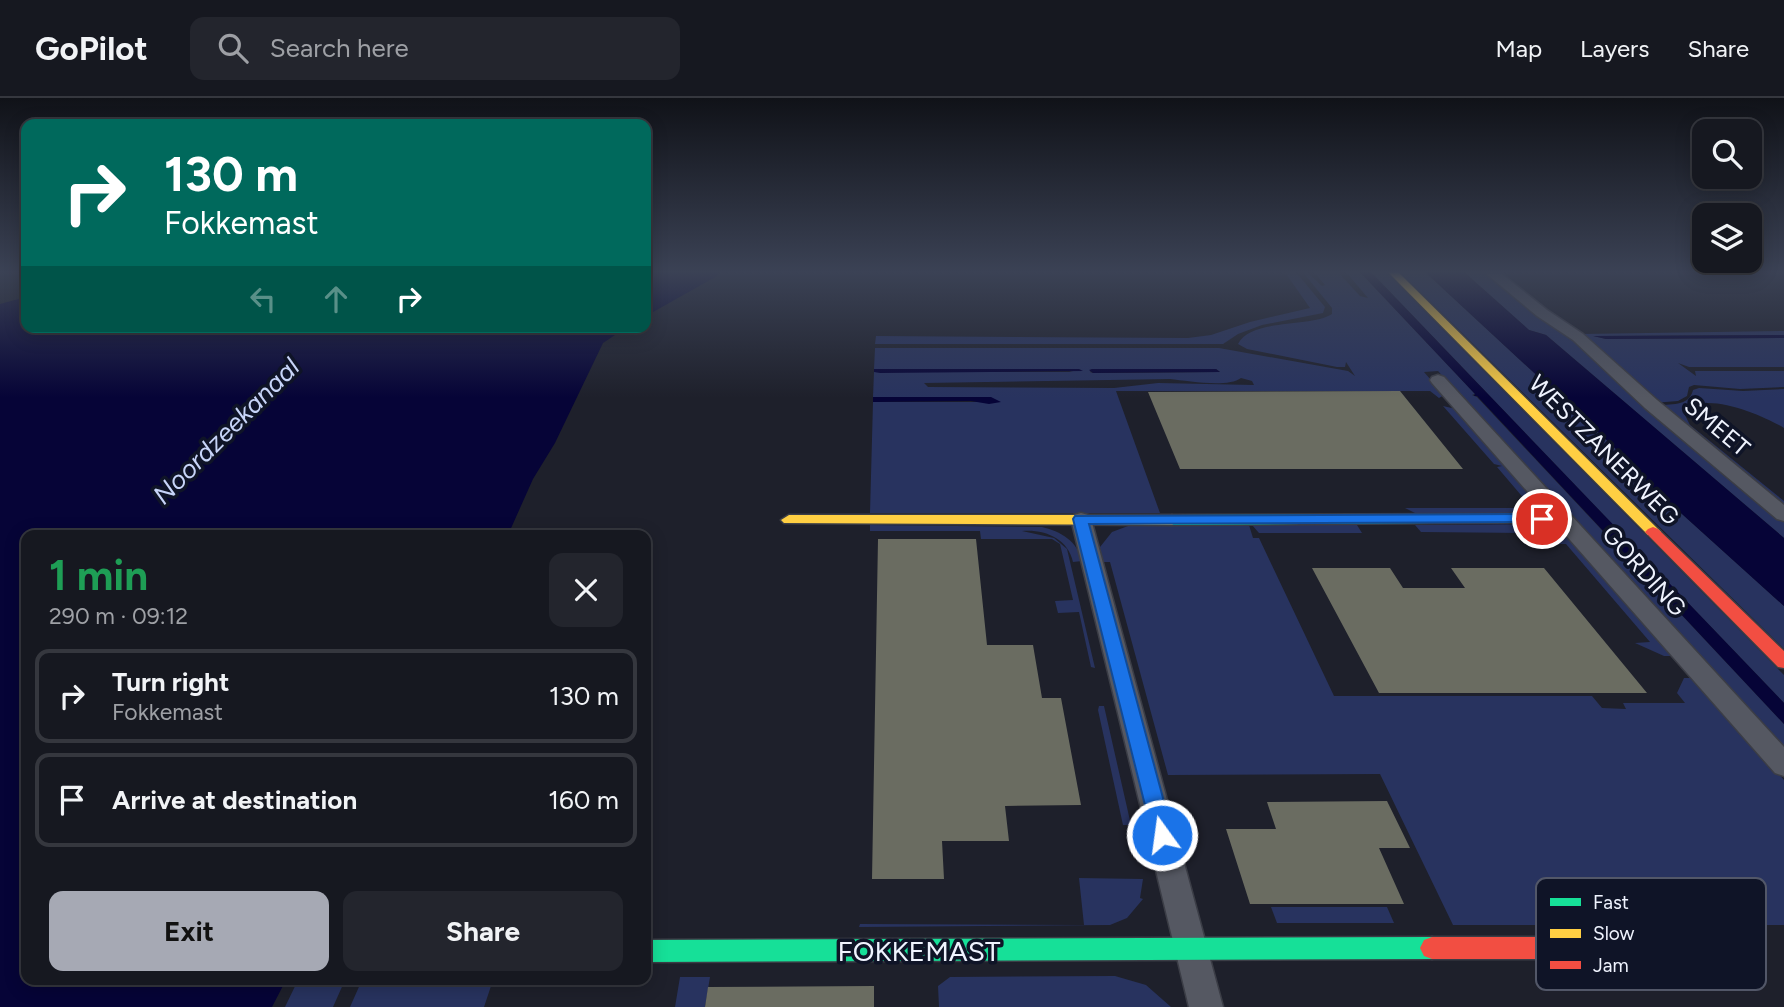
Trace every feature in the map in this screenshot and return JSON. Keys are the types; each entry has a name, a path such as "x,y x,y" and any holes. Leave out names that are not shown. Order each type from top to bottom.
{"street":[{"name":"WESTZANERWEG","path":"1435,313 1784,662"},
{"name":"SMEET","path":"1543,313 1578,337 1651,404 1784,515"},
{"name":"GORDING","path":"1438,380 1784,765"},
{"path":"1081,519 1206,1007"},
{"path":"789,520 1562,519"},
{"name":"FOKKEMAST","path":"651,951 1536,948"}],"shaded area":[{"path":"1287,313 1321,313 1262,325 1238,334 1223,344 875,344 876,336 1188,338 1211,335"},
{"path":"1399,313 1475,394 1472,395 1477,397 1784,724 1784,752 1438,371 1424,372 1444,395 1439,398 1430,391 1116,391 1160,513 870,513 873,402 978,402 991,397 873,397 874,372 1069,372 1081,369 874,369 875,348 1219,348 1348,371 1355,376 1346,362 1345,367 1337,367 1247,349 1238,344 1255,330 1310,321 1332,314","holes":["1092,369 1216,369 1220,372 1090,372","1241,378 1252,381 1254,385 1158,383 1114,388 928,387 924,383 1170,379 1227,383"]},
{"path":"1411,313 1427,313 1784,675 1784,703"},
{"path":"1442,313 1470,313 1612,445 1651,486 1784,606 1784,649"},
{"path":"1510,313 1538,313 1571,337 1642,403 1784,522 1784,538 1546,335 1529,330"},
{"path":"1784,331 1784,335 1594,336 1606,339 1784,338 1784,367 1689,367 1678,363 1696,376 1695,371 1784,371 1784,387 1740,389 1694,385 1689,387 1687,396 1678,401 1653,403 1581,334"},
{"path":"1699,388 1743,391 1784,389 1784,428 1748,411 1718,404 1692,406 1684,413 1690,425 1784,501 1784,511 1655,405 1683,402 1693,390"},
{"path":"1443,406 1456,409 1548,513 1415,513 1405,508 1532,508 1497,467 1502,466 1494,464"},
{"path":"1558,524 1674,656 1664,656 1635,643 1650,642 1566,544 1551,544 1541,533 1421,532 1415,525"},
{"path":"870,525 1042,527 1062,535 1076,548 1082,561 1073,562 1070,554 1066,547 1054,537 1039,532 1022,531 1054,538 1067,549 1095,668 1091,667 1079,612 1058,613 1055,601 1073,600 1060,544 1052,539 981,539 980,531 870,531"},
{"path":"1249,525 1253,538 1259,538 1334,696 1592,696 1602,708 1626,709 1623,703 1685,703 1677,693 1684,678 1694,678 1784,780 1784,925 1766,925 1766,878 1536,878 1536,925 1453,925 1380,774 1168,775 1110,562 1102,562 1100,547 1112,532 1128,526"},
{"path":"1252,525 1357,525 1362,533 1259,533"},
{"path":"1099,706 1104,706 1131,825 1123,825"},
{"path":"1079,878 1143,879 1140,898 1143,899 1127,918 1110,925 859,927 860,924 1084,925"},
{"path":"1271,907 1387,907 1394,923 1277,923"},
{"path":"1115,976 1146,985 1171,1007 939,1007 938,986 950,977"},
{"path":"680,977 710,977 705,1007 675,1007"},
{"path":"296,985 343,985 333,1007 285,1007"},
{"path":"360,985 491,985 484,1007 350,1007"}],"water":[{"name":"Noordzeekanaal","path":"0,313 21,313 21,333 618,333 603,343 555,443 533,479 510,530 21,530 21,985 283,985 272,1007 0,1007"},
{"path":"1399,313 1411,313 1784,703 1784,724 1477,396 1474,396"},
{"path":"1470,313 1510,313 1529,330 1546,335 1784,538 1784,606 1651,486 1612,445"},
{"path":"1784,335 1784,338 1606,339 1593,336"},
{"path":"874,369 1083,371 880,373 874,372"},
{"path":"1216,369 1220,372 1093,373 1089,370"},
{"path":"873,397 991,397 1001,402 873,402"}],"building":[{"path":"1400,391 1463,469 1180,469 1148,392"},
{"path":"878,539 976,539 987,645 1033,645 1042,698 1061,698 1081,805 1005,806 1009,841 942,841 944,879 872,879"},
{"path":"1312,568 1390,568 1403,588 1465,588 1451,568 1544,568 1647,693 1379,693"},
{"path":"1387,801 1410,848 1379,848 1404,904 1250,904 1226,829 1276,829 1267,802"},
{"path":"874,986 874,1007 705,1007 708,987"}],"traffic: fast":[{"path":"1172,520 1562,519"},
{"path":"651,951 1432,948"}],"traffic: slow":[{"path":"1434,313 1653,532"},
{"path":"789,520 1172,520"}],"traffic: jam":[{"path":"1653,532 1784,662"},
{"path":"1432,948 1536,948"}],"route":[{"path":"1162,835 1081,519 1542,519"}]}
